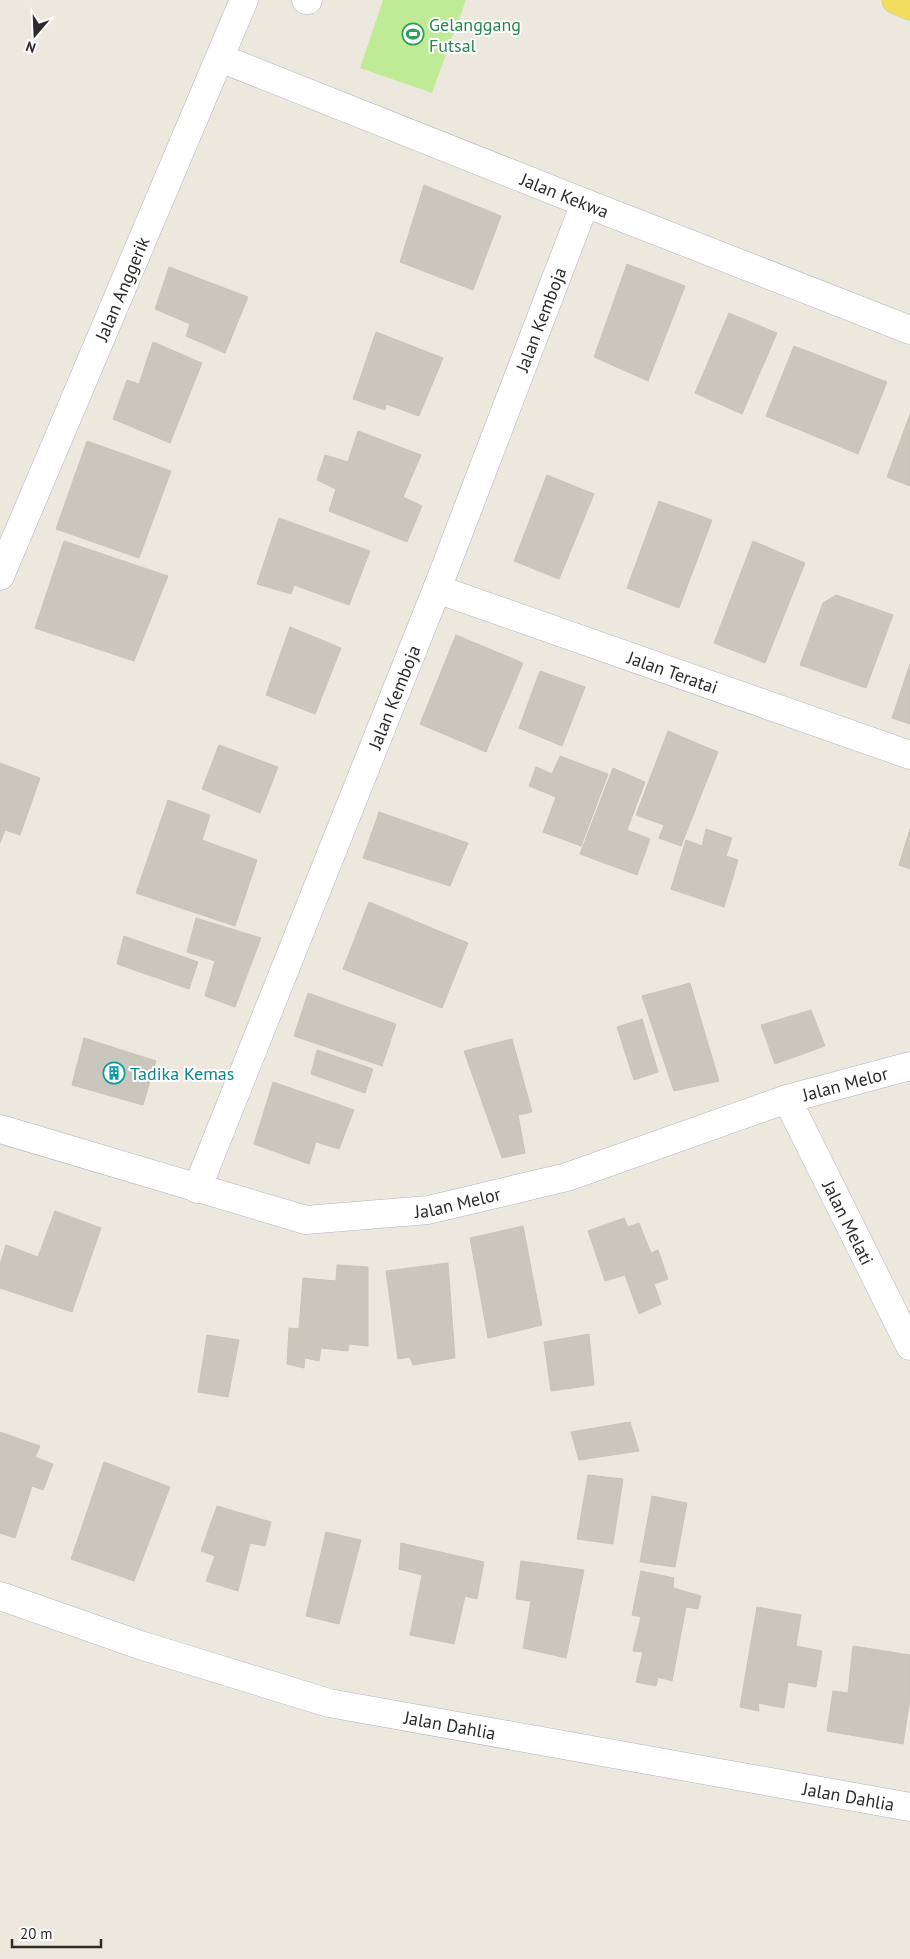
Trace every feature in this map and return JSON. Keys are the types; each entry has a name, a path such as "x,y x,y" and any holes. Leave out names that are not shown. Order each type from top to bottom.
{"main road":[{"path":"896,0 910,6"}],"street":[{"name":"Jalan Anggerik","path":"0,576 244,0"},
{"name":"Jalan Kekwa","path":"220,58 910,330"},
{"name":"Jalan Kemboja","path":"197,1189 437,589 585,203"},
{"name":"Jalan Teratai","path":"437,589 910,755"},
{"name":"Jalan Melor","path":"0,1129 306,1220 428,1210 567,1177 787,1099 910,1066"},
{"name":"Jalan Melati","path":"787,1099 910,1346"},
{"name":"Jalan Dahlia","path":"0,1596 140,1645 329,1702 910,1807"}],"green space":[{"name":"Gelanggang Futsal","path":"383,0 466,0 432,93 360,68"}],"building":[{"path":"424,185 501,216 473,290 400,262"},
{"path":"627,264 685,286 648,381 594,357"},
{"path":"169,267 248,297 225,353 186,336 190,324 155,309"},
{"path":"729,313 777,333 742,414 695,393"},
{"path":"376,332 443,358 419,416 386,404 385,410 353,399"},
{"path":"153,342 202,363 170,443 113,419 127,380 139,384"},
{"path":"794,346 887,382 858,454 766,416"},
{"path":"910,414 910,486 887,477"},
{"path":"358,431 421,455 403,497 422,506 407,542 329,511 336,489 317,480 325,455 348,462"},
{"path":"87,441 171,471 139,558 56,529"},
{"path":"547,475 594,494 559,579 514,561"},
{"path":"659,501 712,520 679,608 627,588"},
{"path":"279,518 370,551 349,605 294,585 291,594 257,584"},
{"path":"64,541 168,576 134,661 35,628"},
{"path":"753,541 805,563 765,663 714,643"},
{"path":"836,595 893,615 866,688 800,665 823,603"},
{"path":"290,627 341,648 315,714 266,695"},
{"path":"456,635 523,663 486,752 420,724"},
{"path":"910,664 910,724 892,718"},
{"path":"540,671 585,687 562,746 519,728"},
{"path":"668,731 718,752 681,846 659,838 664,825 636,815"},
{"path":"219,745 278,767 260,813 202,789"},
{"path":"560,756 608,774 581,846 543,832 556,797 529,786 536,767 552,774"},
{"path":"0,763 40,778 20,835 5,830 0,843"},
{"path":"613,768 645,782 627,830 650,839 637,875 580,854"},
{"path":"168,800 210,815 202,840 257,860 235,926 136,893"},
{"path":"379,812 468,843 450,886 363,858"},
{"path":"706,829 732,838 726,856 738,860 724,907 671,889 686,840 702,846"},
{"path":"910,829 910,869 899,865"},
{"path":"369,902 468,943 442,1008 343,969"},
{"path":"196,918 261,938 235,1007 205,996 215,961 187,952"},
{"path":"124,936 198,962 189,989 117,964"},
{"path":"690,983 719,1081 674,1091 642,996"},
{"path":"308,993 396,1024 382,1066 294,1036"},
{"path":"811,1010 825,1046 775,1064 761,1025"},
{"path":"642,1019 658,1072 634,1080 617,1027"},
{"name":"Tadika Kemas","path":"84,1038 156,1061 143,1105 72,1085"},
{"path":"512,1039 532,1112 518,1115 525,1153 502,1158 464,1051"},
{"path":"317,1050 373,1069 365,1093 311,1074"},
{"path":"273,1082 354,1110 339,1149 316,1142 309,1164 254,1144"},
{"path":"55,1211 101,1228 72,1312 0,1288 0,1264 6,1245 38,1257"},
{"path":"624,1218 628,1227 639,1223 651,1253 658,1250 668,1279 654,1284 661,1304 639,1314 625,1275 605,1281 588,1231"},
{"path":"523,1226 542,1325 488,1338 470,1238"},
{"path":"448,1263 455,1358 413,1365 410,1357 398,1359 386,1271"},
{"path":"337,1265 368,1267 368,1346 349,1344 348,1351 321,1348 319,1361 305,1358 304,1368 287,1364 289,1328 299,1329 303,1278 336,1281"},
{"path":"589,1334 594,1385 551,1391 544,1342"},
{"path":"207,1335 239,1340 228,1397 198,1392"},
{"path":"630,1422 639,1451 579,1460 571,1432"},
{"path":"0,1432 40,1446 35,1457 53,1464 43,1490 32,1486 15,1538 0,1533"},
{"path":"104,1462 170,1487 134,1581 71,1559"},
{"path":"588,1475 623,1479 613,1544 577,1539"},
{"path":"652,1496 687,1503 675,1567 640,1562"},
{"path":"217,1506 271,1522 265,1546 250,1543 238,1591 206,1581 215,1556 201,1551"},
{"path":"326,1532 361,1540 339,1624 306,1616"},
{"path":"401,1543 484,1562 477,1599 465,1596 454,1644 410,1635 422,1575 399,1569"},
{"path":"521,1561 584,1570 566,1658 523,1648 531,1601 516,1599"},
{"path":"641,1571 674,1578 673,1588 701,1596 698,1609 686,1607 672,1681 658,1677 656,1686 636,1682 643,1652 633,1651 641,1617 632,1615"},
{"path":"757,1607 801,1615 796,1646 822,1651 816,1687 788,1682 784,1708 758,1703 759,1711 740,1707"},
{"path":"853,1646 910,1655 910,1699 903,1744 827,1731 833,1691 848,1693"}],"place":[{"name":"Gelanggang Futsal","path":"413,34"},
{"name":"Tadika Kemas","path":"114,1073"}]}
